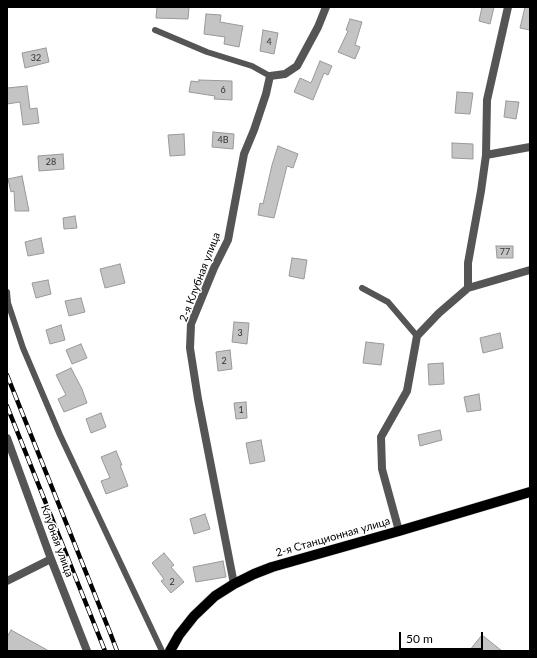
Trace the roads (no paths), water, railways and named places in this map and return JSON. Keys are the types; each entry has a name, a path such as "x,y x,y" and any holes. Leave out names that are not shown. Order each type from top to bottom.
{"main road":[{"name":"2-я Станционная улица","path":"170,651 179,635 194,616 215,596 254,574 272,567 530,492"}],"street":[{"path":"270,76 285,74 297,66 318,27 326,7"},
{"path":"468,288 468,263 486,155 487,100 508,7"},
{"name":"2-я Клубная улица","path":"234,584 198,399 190,348 191,324 214,268 228,240 244,154 254,130 270,76"},
{"path":"486,155 530,147"},
{"path":"399,531 382,469 381,437 407,391 417,336 439,313 468,288 530,270"},
{"name":"Клубная улица","path":"7,438 9,449 87,651"},
{"path":"7,581 51,559"}],"lane":[{"path":"155,30 207,52 252,66 270,76"},
{"path":"362,288 388,302 417,336"},
{"path":"7,292 8,303 23,348 60,436 162,651"}],"railway":[{"path":"7,375 117,651"},
{"path":"7,406 105,651"}]}
